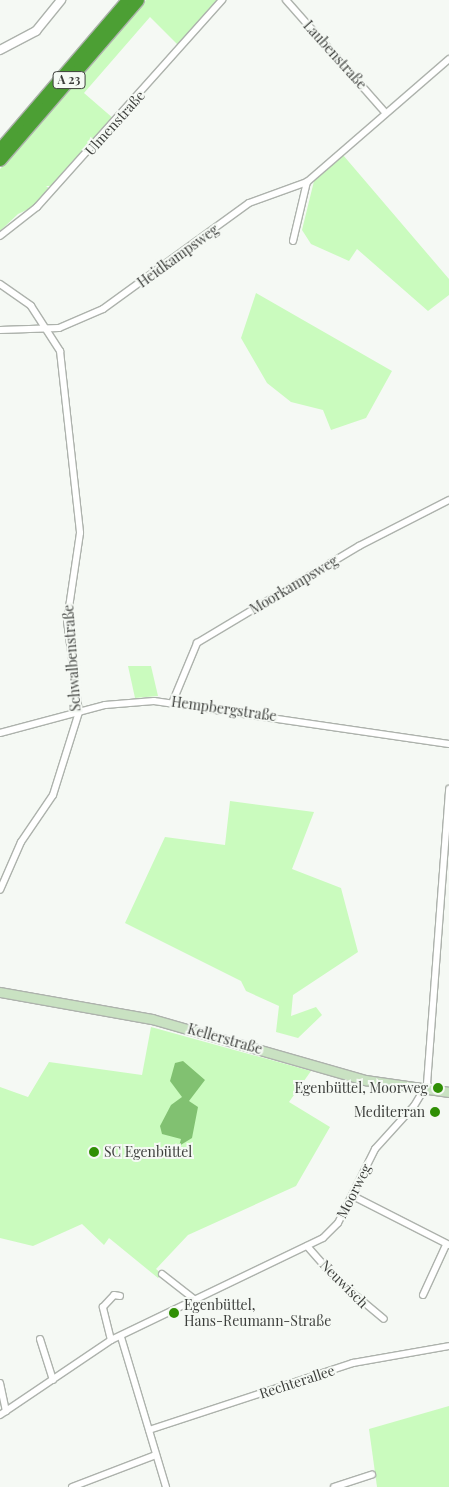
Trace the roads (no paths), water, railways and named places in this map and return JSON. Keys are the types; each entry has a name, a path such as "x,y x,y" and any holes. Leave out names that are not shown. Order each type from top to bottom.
{"highway":[{"name":"A 23","path":"0,148 127,0"},
{"name":"A 23","path":"0,160 138,0"}],"main road":[{"name":"Kellerstraße","path":"0,992 152,1019 351,1077 424,1090 449,1092"}],"street":[{"path":"0,50 36,32 61,0"},
{"name":"Ulmenstraße","path":"0,236 38,207 222,0"},
{"name":"Laubenstraße","path":"286,0 384,111"},
{"name":"Heidkampsweg","path":"0,330 49,330 79,322 103,309 249,203 307,182 384,111 449,59"},
{"path":"293,241 307,182"},
{"name":"Schwalbenstraße","path":"0,284 30,306 49,330 63,362 80,533 67,621 78,712 53,796 22,842 0,890"},
{"name":"Moorkampsweg","path":"173,701 197,643 359,546 449,500"},
{"name":"Hempbergstraße","path":"0,733 78,712 131,701 173,701 449,744"},
{"path":"424,1090 449,789"},
{"name":"Moorweg","path":"3,1413 110,1340 121,1337 192,1298 307,1246 338,1223 375,1149 424,1090"},
{"path":"353,1196 448,1245 423,1295"},
{"name":"Neuwisch","path":"307,1246 336,1279 384,1319"},
{"path":"162,1274 192,1298"},
{"path":"110,1340 103,1307 114,1295 120,1296"},
{"path":"121,1337 166,1487"},
{"path":"40,1339 53,1380"},
{"name":"Rechterallee","path":"149,1430 353,1364 449,1346"},
{"path":"0,1383 3,1413"},
{"path":"72,1487 85,1484 156,1455"},
{"path":"334,1487 372,1475"}],"place":[{"name":"Egenbüttel, Moorweg","path":"438,1088"},
{"name":"Mediterran","path":"435,1112"},
{"name":"SC Egenbüttel","path":"94,1152"},
{"name":"Egenbüttel, Hans-Reumann-Straße","path":"174,1313"}]}
